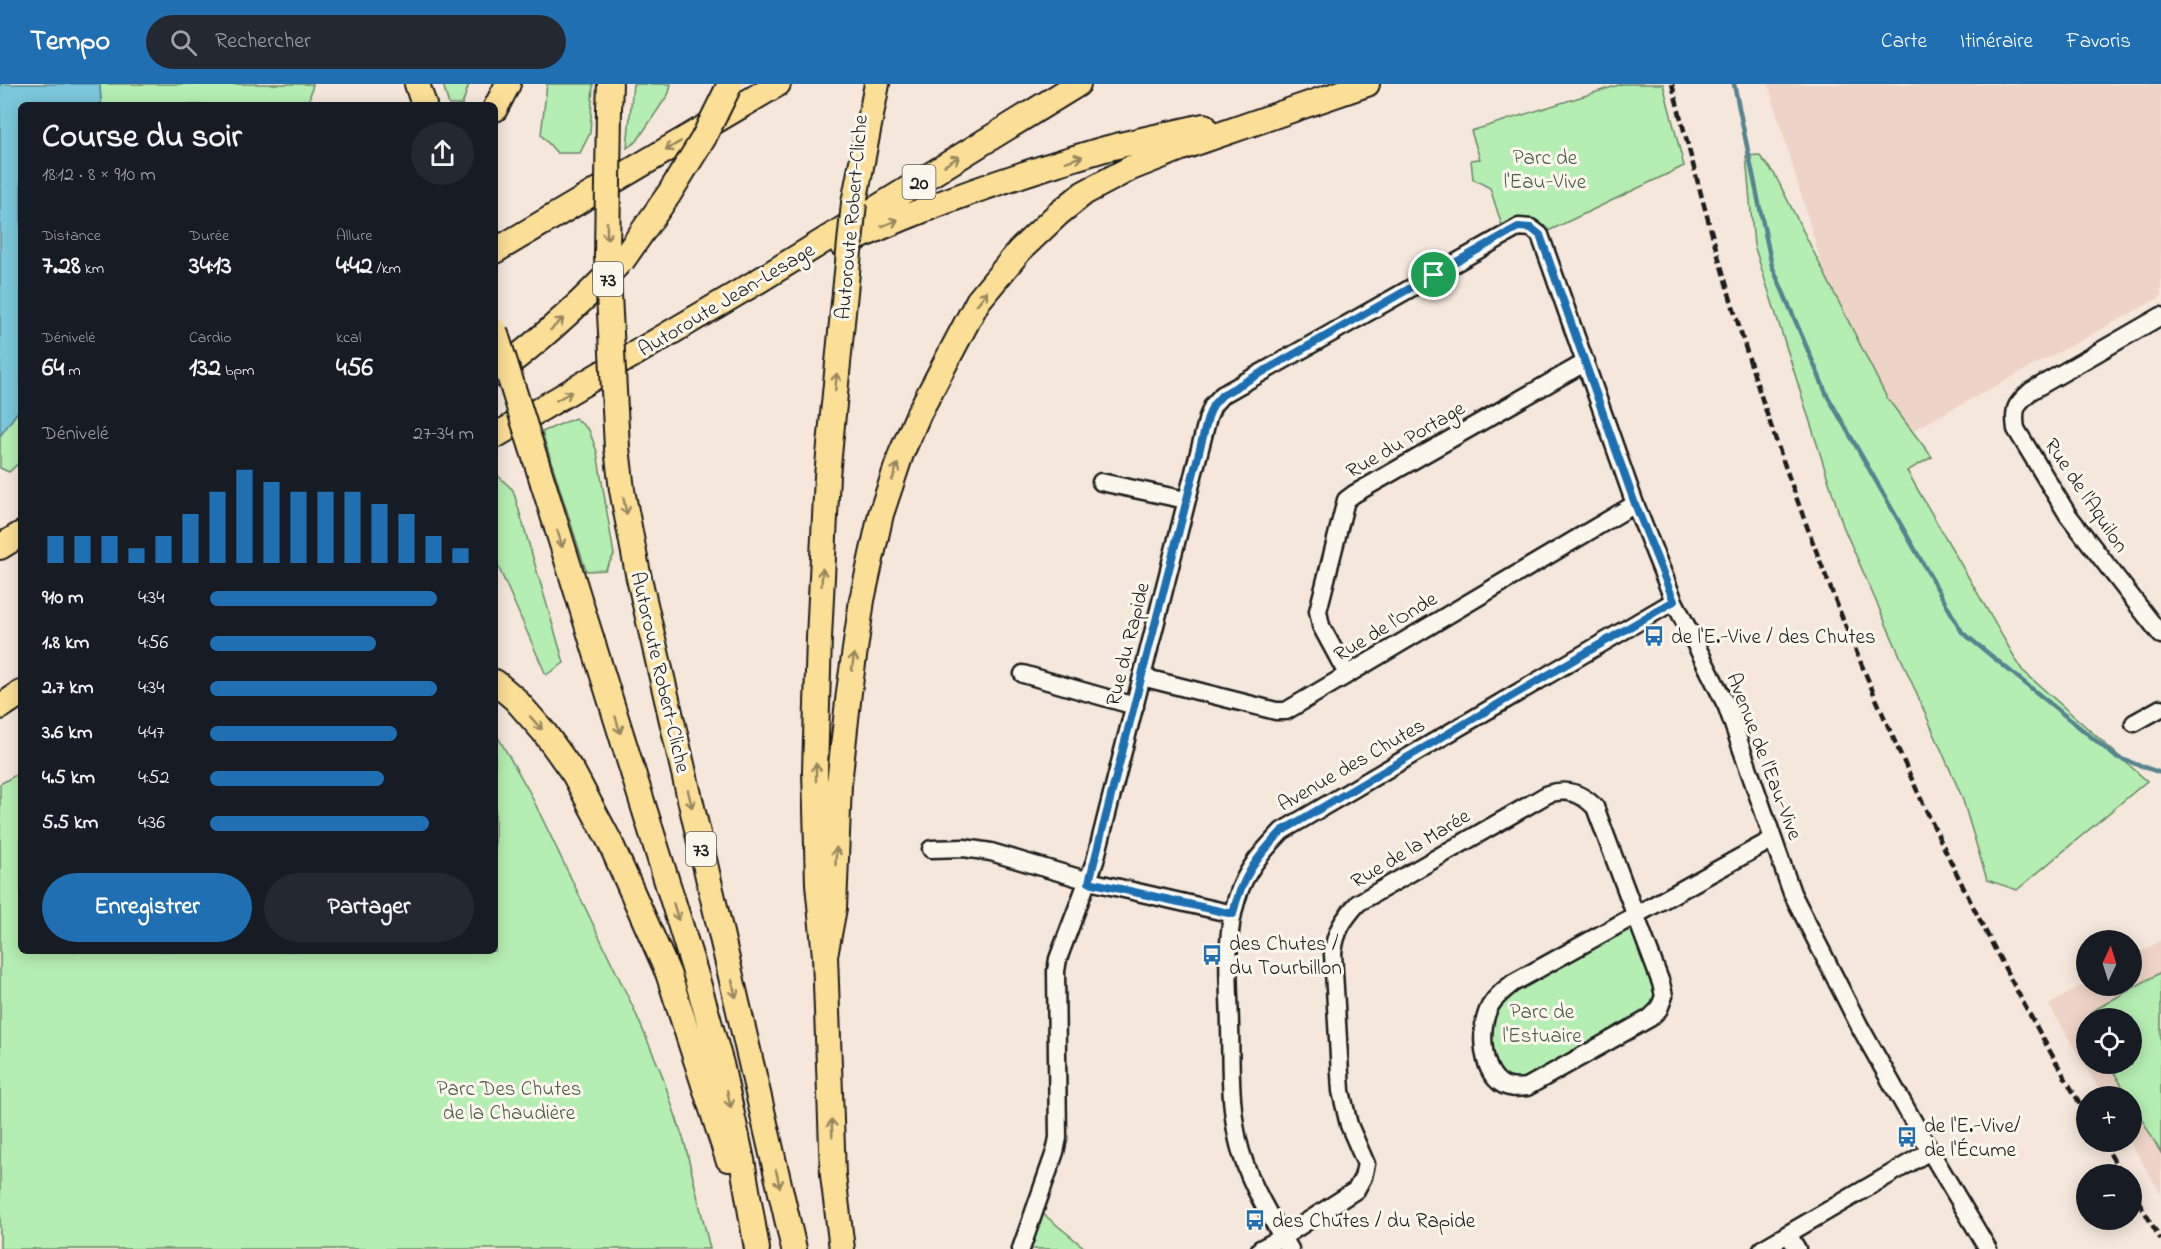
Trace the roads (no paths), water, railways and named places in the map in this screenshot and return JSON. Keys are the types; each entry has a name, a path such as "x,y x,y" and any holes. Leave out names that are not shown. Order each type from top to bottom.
{"highway":[{"path":"498,102 506,84"},
{"name":"Autoroute Robert-Cliche","path":"610,84 607,256 617,448 622,490 638,574 794,1249"},
{"path":"498,372 530,349 587,297 622,261 698,148 730,84"},
{"path":"498,249 778,84"},
{"name":"Autoroute Robert-Cliche","path":"842,1249 833,1175 825,956 817,872 815,771 818,649 827,476 854,203 862,84"},
{"path":"854,203 877,84"},
{"name":"Autoroute Jean-Lesage","path":"498,434 760,280 1078,84"},
{"path":"760,280 816,258 886,224 998,183 1102,150 1367,84"},
{"path":"825,956 834,908 839,784 849,692 862,600 881,514 901,454 919,413 978,301 1020,250 1058,214 1094,188 1131,168 1184,147 1367,84"},
{"path":"498,340 691,960 718,1054 742,1160 755,1239"},
{"path":"0,547 18,536"},
{"path":"498,685 515,699 544,732 574,774 610,842 668,973 755,1239"},
{"path":"0,707 18,695"},
{"path":"0,716 18,709"}],"street":[{"name":"Rue du Rapide","path":"1021,1249 1055,1152 1058,1137 1056,971 1061,945 1089,882 1186,500 1213,405 1222,395 1518,227 1531,228"},
{"name":"Avenue de l'Eau-Vive","path":"1531,228 1540,235 1635,504 1674,601 1727,707 1792,892 1860,1027 1988,1249"},
{"name":"Rue de l'Aquilon","path":"2161,316 2031,390 2018,402 2014,414 2016,429 2068,515 2161,635"},
{"name":"Rue du Portage","path":"1347,674 1321,626 1318,610 1346,500 1586,362"},
{"path":"1101,482 1186,500"},
{"name":"Rue de l'Onde","path":"1142,677 1276,711 1286,711 1635,504"},
{"name":"Avenue des Chutes","path":"1286,1243 1252,1180 1235,1130 1228,962 1233,914 1244,878 1259,855 1282,831 1674,601"},
{"path":"1023,674 1135,706"},
{"path":"2134,723 2161,708"},
{"name":"Rue de la Marée","path":"1286,1243 1356,1190 1363,1177 1366,1164 1349,1125 1341,1091 1333,954 1334,939 1338,928 1358,903 1548,794 1560,790 1574,792 1586,798 1595,807 1635,917"},
{"path":"1635,917 1661,983 1664,996 1659,1009 1650,1018 1527,1088 1512,1088 1500,1083 1489,1070 1484,1044 1489,1008 1498,995 1513,983 1773,839"},
{"path":"931,849 964,848 991,852 1089,882 1233,914"},
{"path":"1762,1249 1930,1151"},
{"path":"1788,1234 1797,1249"},
{"path":"1260,1249 1286,1243"}],"water":[{"path":"0,84 100,84 101,102 18,102 18,411 0,436"}],"waterway":[{"path":"1734,84 1772,266 1827,395 1962,632 2116,757 2161,773"}],"railway":[{"path":"1672,84 1714,241 1761,396 1828,582 1865,673 1947,853 2037,1028 2076,1096"},
{"path":"2109,1152 2116,1164"},
{"path":"2142,1207 2161,1240"}],"place":[{"name":"de l'E.-Vive / des Chutes","path":"1654,636"},
{"name":"des Chutes / du Tourbillon","path":"1212,955"},
{"name":"de l'E.-Vive/ de l'Écume","path":"1907,1137"},
{"name":"des Chutes / du Rapide","path":"1255,1220"}],"park label":[{"name":"Parc de l'Eau-Vive","path":"1545,169"},
{"name":"Parc de l'Estuaire","path":"1542,1023"},
{"name":"Parc Des Chutes de la Chaudière","path":"509,1100"}]}
